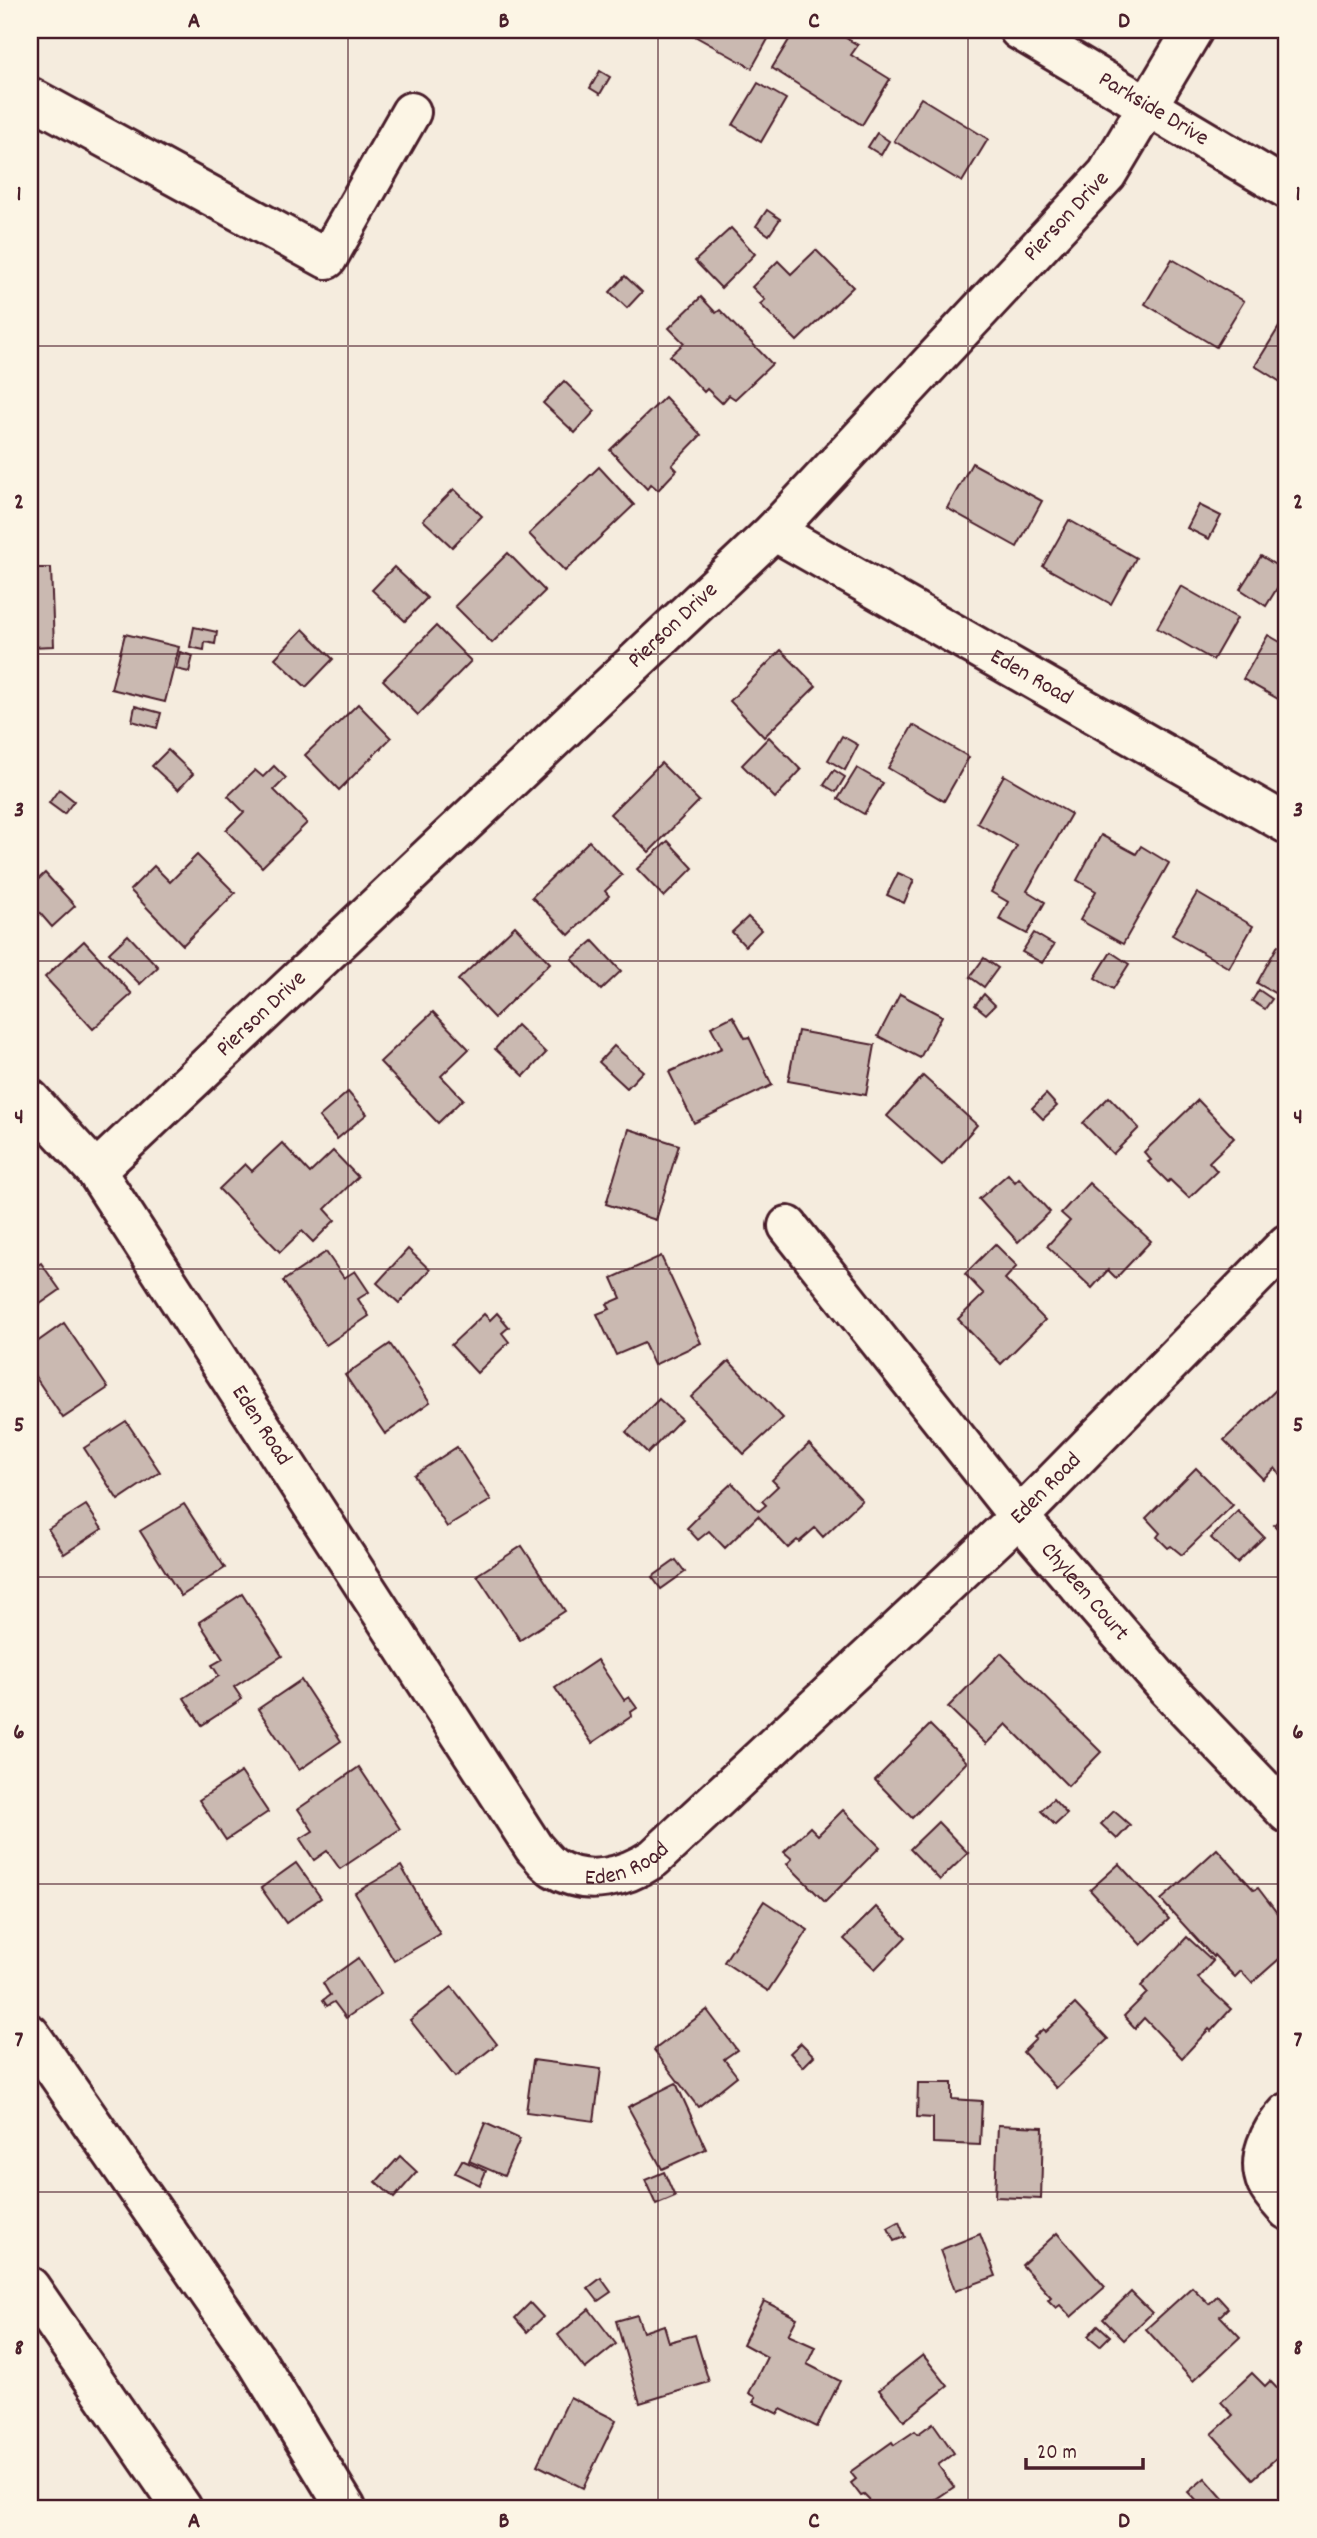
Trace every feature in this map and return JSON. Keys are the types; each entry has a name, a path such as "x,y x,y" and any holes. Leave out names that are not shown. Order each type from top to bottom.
{"main road":[{"name":"Parkside Drive","path":"1018,30 1287,189"},
{"name":"Pierson Drive","path":"96,1171 774,531 1107,174 1193,30"},
{"path":"30,97 327,259 411,112"},
{"name":"Eden Road","path":"774,531 1287,824"},
{"name":"Eden Road","path":"30,1099 96,1171 534,1848 554,1868 583,1878 600,1879 634,1871 654,1858 1019,1517 1287,1244"},
{"name":"Chyleen Court","path":"789,1226 1019,1517 1167,1688 1287,1814"},
{"path":"30,2034 256,2360 346,2508"},
{"path":"1284,2206 1267,2184 1263,2162 1268,2139 1287,2113"},
{"path":"30,2287 182,2508"}],"building":[{"path":"684,30 773,30 752,68"},
{"path":"795,30 808,30 816,34 819,30 832,30 858,45 851,55 890,79 862,125 772,68"},
{"path":"600,71 610,77 600,94 590,88"},
{"path":"758,83 786,99 761,142 733,125"},
{"path":"921,98 988,139 962,182 894,141"},
{"path":"877,133 889,141 881,155 868,147"},
{"path":"767,210 780,219 769,235 756,226"},
{"path":"731,228 755,254 721,288 695,261"},
{"path":"816,250 853,287 797,341 760,304 765,300 752,287 778,261 791,274"},
{"path":"1172,259 1244,301 1216,347 1145,304"},
{"path":"625,276 642,292 627,308 610,292"},
{"path":"701,297 716,313 720,310 772,364 735,399 729,395 722,403 707,389 704,392 670,356 684,343 669,328"},
{"path":"1284,319 1287,321 1287,386 1255,366"},
{"path":"564,381 595,411 575,433 543,403"},
{"path":"665,397 701,435 672,465 677,470 658,490 651,484 647,489 610,450"},
{"path":"972,463 1042,501 1017,547 947,508"},
{"path":"599,467 634,505 565,571 529,534"},
{"path":"454,489 482,516 452,547 423,520"},
{"path":"1199,505 1221,516 1209,539 1187,528"},
{"path":"1069,520 1136,558 1111,604 1043,566"},
{"path":"508,553 545,591 492,643 455,606"},
{"path":"1261,556 1287,572 1266,606 1240,589"},
{"path":"394,567 427,598 405,621 372,590"},
{"path":"30,568 51,568 54,646 30,647"},
{"path":"1181,586 1237,618 1213,660 1157,628"},
{"path":"436,626 471,661 418,715 383,680"},
{"path":"194,627 217,632 215,644 205,642 204,650 190,647"},
{"path":"303,629 333,659 306,687 275,658"},
{"path":"125,634 179,647 165,702 111,689"},
{"path":"1268,635 1287,646 1287,704 1243,679"},
{"path":"781,650 816,686 764,737 730,701"},
{"path":"180,652 193,656 189,672 176,669"},
{"path":"358,704 391,738 339,790 305,755"},
{"path":"135,706 161,713 157,728 132,721"},
{"path":"913,725 969,757 944,801 888,768"},
{"path":"842,736 858,745 845,770 828,760"},
{"path":"769,737 801,770 775,798 742,765"},
{"path":"168,750 193,774 178,790 152,766"},
{"path":"661,763 699,801 649,852 610,814"},
{"path":"274,766 286,778 274,790 307,823 262,867 226,830 244,812 228,796 255,770 263,777"},
{"path":"857,768 883,783 864,814 838,799"},
{"path":"834,770 845,777 836,792 824,785"},
{"path":"1004,775 1071,814 1027,891 1045,902 1027,934 999,919 1008,902 991,892 1017,846 977,823"},
{"path":"59,789 74,801 64,814 49,803"},
{"path":"1101,835 1136,854 1141,846 1169,863 1123,944 1080,920 1096,891 1077,880"},
{"path":"589,841 622,875 605,891 609,896 569,935 532,897"},
{"path":"668,841 693,868 664,897 637,869"},
{"path":"197,855 235,893 183,945 130,890 154,866 170,882"},
{"path":"45,873 75,906 52,927 39,912 30,920 30,887"},
{"path":"898,873 914,880 904,903 887,895"},
{"path":"1197,893 1253,926 1229,968 1172,935"},
{"path":"748,917 761,930 745,946 732,932"},
{"path":"515,926 550,963 494,1018 458,980"},
{"path":"1034,933 1054,945 1042,963 1022,952"},
{"path":"128,935 158,967 140,984 109,953"},
{"path":"84,941 132,994 93,1029 45,977"},
{"path":"593,941 621,971 601,990 572,959"},
{"path":"1278,945 1287,950 1287,1000 1257,983"},
{"path":"1111,952 1129,964 1113,989 1095,978"},
{"path":"984,958 998,968 984,987 970,977"},
{"path":"1259,990 1272,999 1265,1009 1252,1001"},
{"path":"900,994 942,1016 920,1058 878,1036"},
{"path":"984,994 995,1005 986,1014 975,1005"},
{"path":"433,1012 469,1049 441,1076 463,1099 438,1123 380,1062"},
{"path":"733,1016 745,1038 749,1037 772,1085 694,1123 669,1072 722,1048 711,1027"},
{"path":"517,1025 546,1053 524,1076 495,1049"},
{"path":"798,1031 875,1045 866,1095 788,1081"},
{"path":"614,1046 643,1071 627,1088 599,1062"},
{"path":"923,1076 977,1125 942,1165 887,1116"},
{"path":"348,1092 367,1114 337,1139 319,1117"},
{"path":"1046,1094 1057,1106 1043,1119 1032,1108"},
{"path":"1109,1097 1139,1128 1113,1154 1083,1123"},
{"path":"1198,1100 1234,1138 1209,1162 1217,1171 1189,1198 1148,1162 1151,1160 1144,1152"},
{"path":"629,1129 679,1145 656,1220 606,1204"},
{"path":"282,1143 310,1173 333,1151 358,1177 325,1209 335,1220 313,1242 302,1231 280,1252 219,1189 245,1164 252,1171"},
{"path":"1008,1174 1015,1182 1019,1178 1050,1212 1018,1242 979,1199"},
{"path":"1089,1183 1151,1241 1116,1278 1108,1270 1092,1288 1047,1246 1070,1221 1061,1213"},
{"path":"995,1244 1017,1266 1005,1279 1045,1320 1001,1364 958,1319 984,1294 965,1274"},
{"path":"408,1249 430,1270 399,1303 377,1283"},
{"path":"326,1252 344,1278 355,1271 369,1292 358,1299 369,1316 326,1345 283,1281"},
{"path":"661,1256 701,1343 654,1365 644,1343 616,1355 597,1314 610,1309 607,1304 621,1298 612,1278"},
{"path":"41,1263 60,1290 30,1311 30,1270"},
{"path":"497,1313 509,1327 502,1333 509,1342 477,1373 451,1345 484,1314 490,1320"},
{"path":"64,1323 108,1388 63,1418 30,1369 30,1347"},
{"path":"390,1344 430,1402 385,1434 345,1375"},
{"path":"729,1361 783,1418 744,1454 691,1397"},
{"path":"1280,1386 1287,1393 1287,1470 1281,1476 1275,1468 1263,1479 1224,1440"},
{"path":"659,1399 681,1419 648,1453 626,1432"},
{"path":"126,1421 160,1472 118,1500 84,1448"},
{"path":"809,1444 862,1500 823,1537 815,1528 788,1548 758,1516 725,1548 709,1531 698,1540 687,1528 697,1515 732,1483 759,1511 766,1505 762,1501 778,1486 772,1480"},
{"path":"457,1447 491,1500 447,1527 414,1475"},
{"path":"1196,1468 1233,1505 1182,1555 1171,1546 1168,1548 1157,1537 1160,1533 1146,1518"},
{"path":"184,1504 225,1568 181,1596 140,1531"},
{"path":"86,1505 102,1529 64,1554 48,1529"},
{"path":"1238,1511 1264,1537 1237,1563 1211,1538"},
{"path":"1287,1512 1287,1538 1274,1525"},
{"path":"522,1546 565,1611 520,1640 477,1575"},
{"path":"676,1560 685,1572 661,1589 652,1577"},
{"path":"242,1594 282,1656 234,1687 242,1699 202,1725 184,1698 219,1676 212,1665 223,1659 199,1622"},
{"path":"1001,1653 1101,1752 1068,1786 1006,1724 986,1744 948,1707"},
{"path":"597,1660 624,1700 629,1697 637,1708 631,1712 632,1716 592,1743 555,1688"},
{"path":"301,1680 341,1741 299,1770 258,1709"},
{"path":"930,1725 967,1762 912,1818 875,1780"},
{"path":"359,1767 400,1829 340,1869 327,1851 314,1860 300,1839 313,1831 298,1809"},
{"path":"241,1772 268,1812 226,1840 199,1800"},
{"path":"1053,1799 1067,1814 1055,1825 1041,1811"},
{"path":"843,1810 880,1847 825,1902 787,1864 792,1859 784,1852 810,1827 818,1835"},
{"path":"1114,1811 1130,1825 1117,1839 1101,1824"},
{"path":"938,1822 968,1853 940,1880 910,1849"},
{"path":"1217,1849 1254,1890 1258,1888 1287,1926 1287,1952 1252,1983 1241,1971 1235,1977 1214,1955 1213,1957 1161,1900"},
{"path":"296,1863 321,1898 286,1923 261,1888"},
{"path":"1119,1864 1169,1919 1141,1945 1090,1890"},
{"path":"401,1866 440,1934 394,1961 355,1893"},
{"path":"764,1901 808,1930 768,1991 724,1962"},
{"path":"876,1907 906,1937 875,1969 844,1939"},
{"path":"1187,1937 1213,1961 1198,1978 1231,2009 1182,2058 1144,2018 1135,2028 1124,2016 1147,1993 1141,1986"},
{"path":"358,1958 381,1994 346,2018 334,2002 327,2006 323,2000 330,1995 323,1983"},
{"path":"452,1987 497,2044 455,2077 410,2020"},
{"path":"1075,2004 1108,2039 1056,2088 1023,2052 1036,2039 1034,2037 1043,2029 1045,2032"},
{"path":"707,2010 737,2050 724,2059 737,2076 698,2107 654,2050"},
{"path":"801,2043 814,2056 803,2067 790,2053"},
{"path":"533,2060 601,2069 594,2121 526,2112"},
{"path":"676,2083 706,2149 662,2169 628,2107"},
{"path":"918,2083 952,2083 952,2099 982,2101 980,2145 933,2143 933,2118 917,2117"},
{"path":"485,2123 520,2139 504,2176 469,2161"},
{"path":"998,2125 1043,2127 1041,2199 995,2197"},
{"path":"400,2156 417,2172 394,2198 376,2182"},
{"path":"462,2160 486,2171 480,2185 455,2173"},
{"path":"664,2172 675,2197 656,2205 645,2180"},
{"path":"899,2222 905,2237 894,2241 888,2228"},
{"path":"1057,2233 1105,2287 1071,2317 1060,2305 1056,2308 1048,2300 1051,2297 1022,2265"},
{"path":"980,2234 996,2276 955,2291 940,2250"},
{"path":"601,2278 611,2292 598,2301 588,2288"},
{"path":"1192,2287 1209,2304 1217,2296 1228,2308 1220,2316 1240,2337 1193,2381 1146,2329"},
{"path":"1131,2292 1152,2313 1124,2340 1103,2319"},
{"path":"764,2301 797,2318 788,2335 815,2347 807,2364 840,2381 817,2427 781,2409 778,2414 753,2402 756,2397 749,2393 767,2357 743,2344"},
{"path":"530,2303 543,2317 527,2332 515,2318"},
{"path":"589,2309 616,2344 585,2369 558,2335"},
{"path":"637,2315 643,2332 664,2325 669,2342 695,2335 709,2382 640,2403 616,2321"},
{"path":"1098,2325 1110,2336 1100,2346 1088,2336"},
{"path":"923,2355 948,2386 904,2421 879,2390"},
{"path":"1252,2373 1265,2386 1270,2381 1287,2399 1287,2448 1253,2479 1212,2434 1233,2415 1221,2402"},
{"path":"570,2397 616,2420 583,2488 537,2465"},
{"path":"933,2423 954,2453 938,2465 954,2487 936,2499 941,2505 936,2508 877,2508 864,2495 861,2496 851,2483 856,2479 850,2472 892,2442 894,2445 915,2431 918,2434"},
{"path":"1205,2478 1226,2502 1219,2508 1203,2508 1188,2492"}]}
